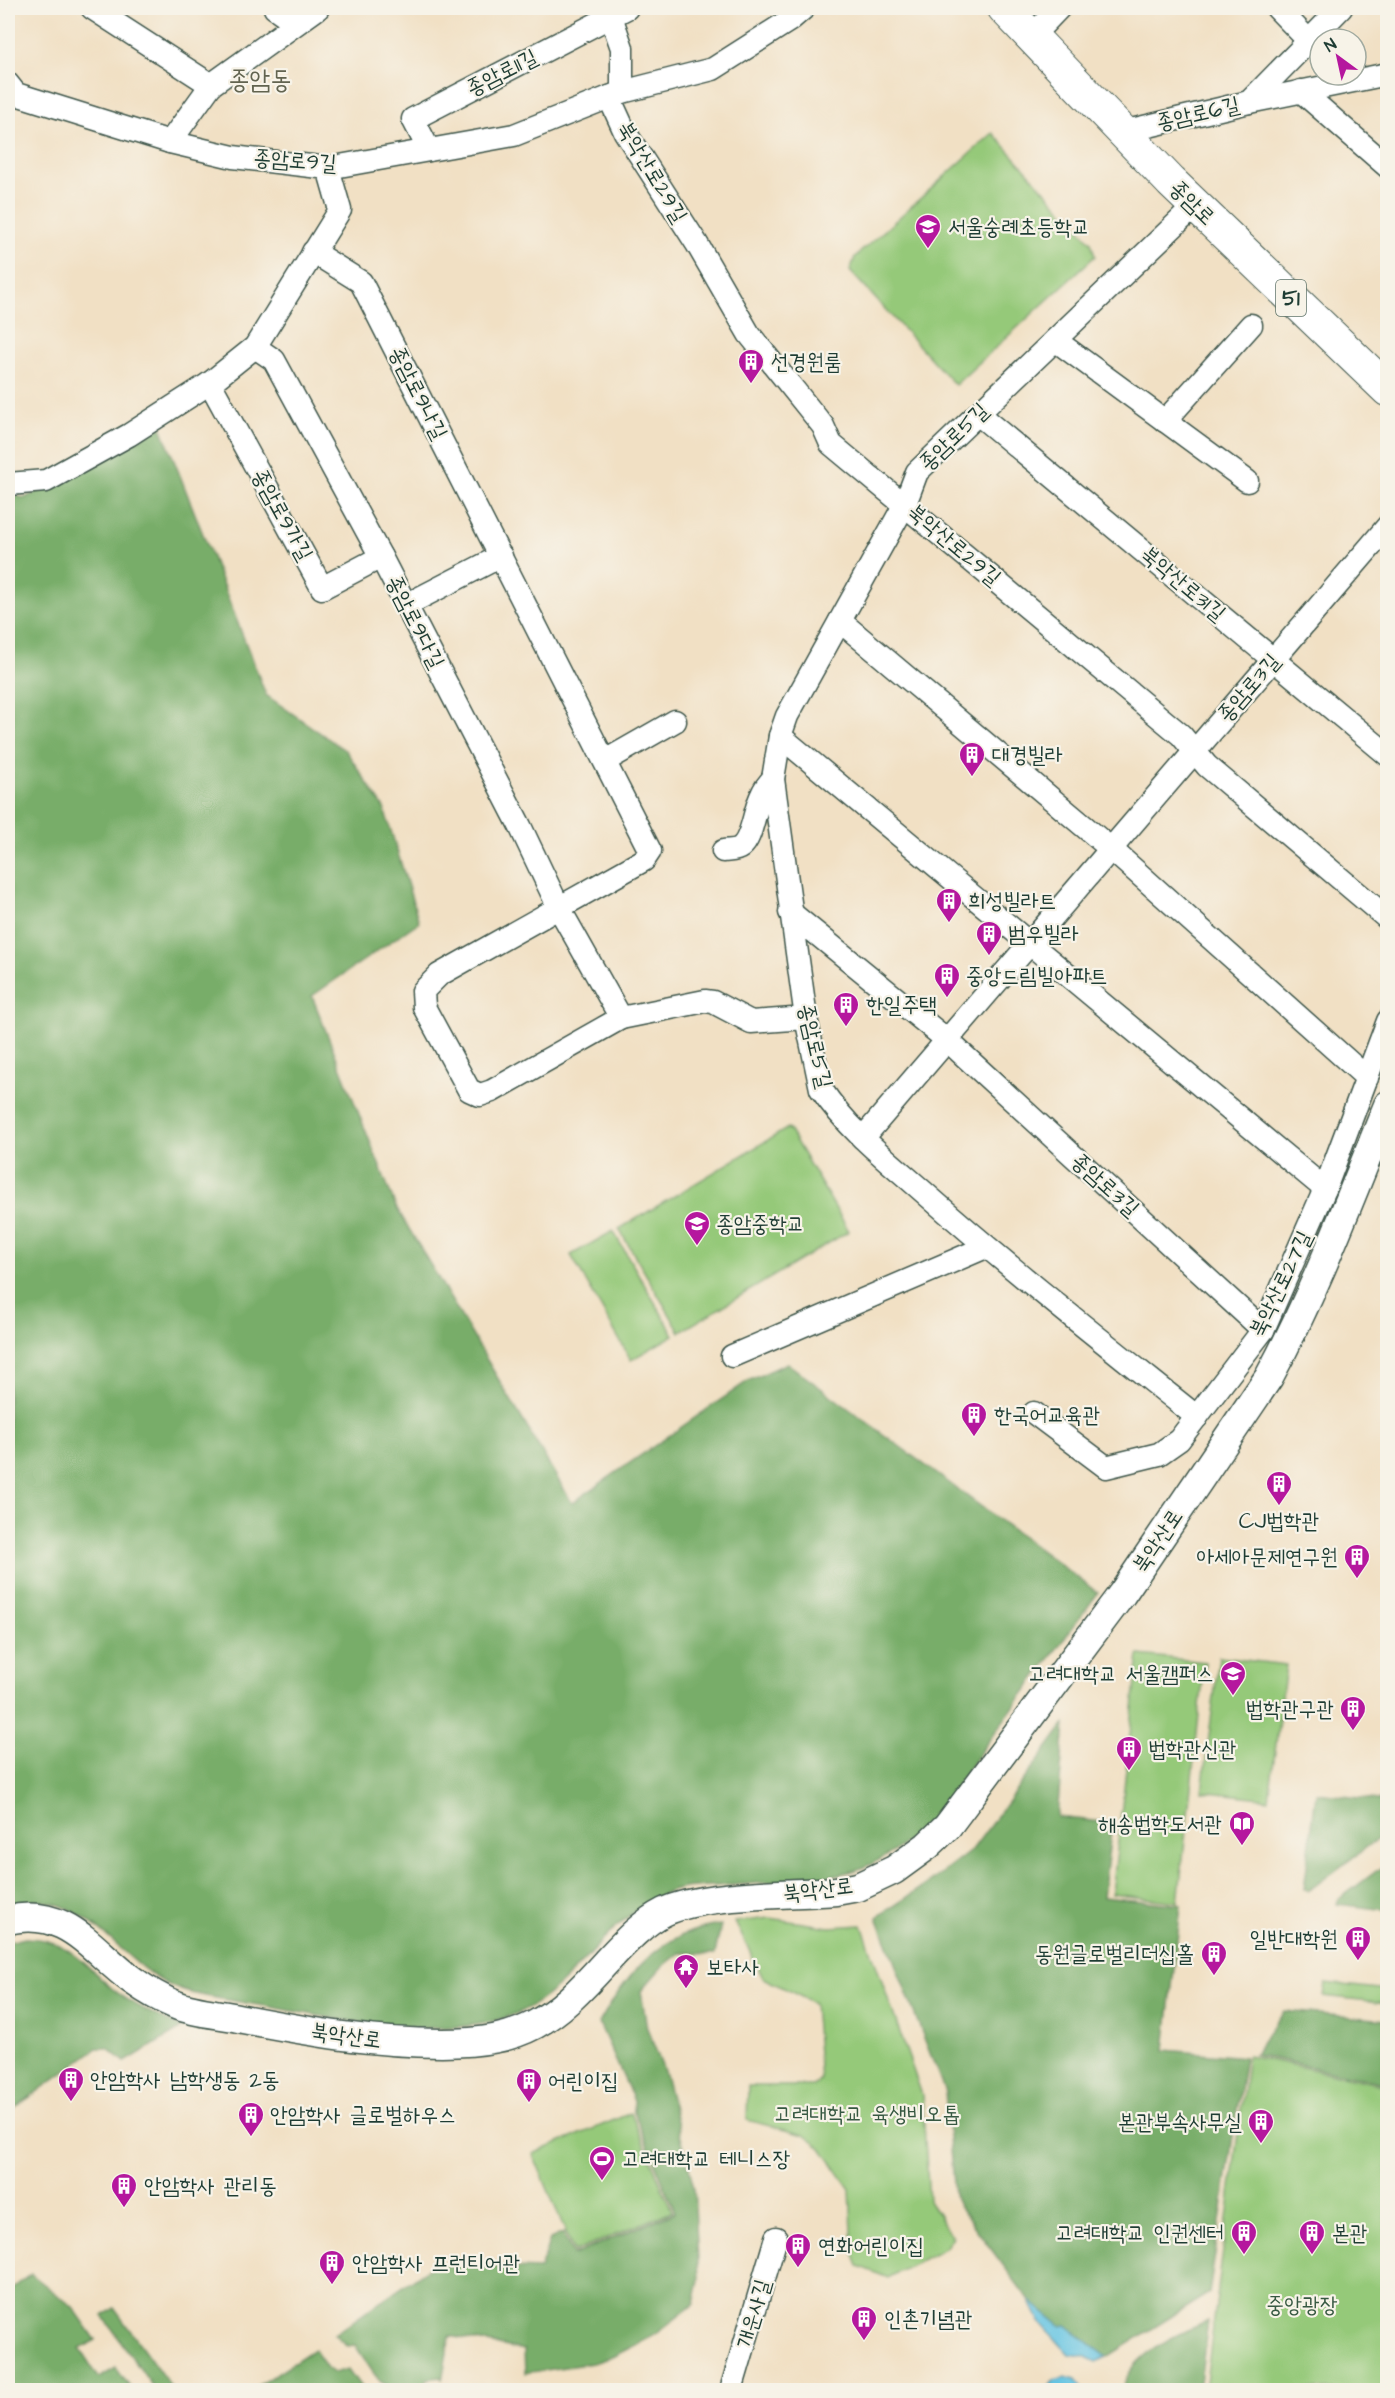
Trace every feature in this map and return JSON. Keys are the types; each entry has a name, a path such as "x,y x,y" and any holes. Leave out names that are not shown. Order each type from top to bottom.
{"main road":[{"name":"종암로","path":"1004,8 1195,206 1388,390"}],"street":[{"path":"92,8 211,85"},
{"path":"274,8 295,22"},
{"path":"170,142 211,85 295,22 318,8"},
{"path":"1032,36 1059,8"},
{"path":"1277,8 1308,39"},
{"name":"종암로6길","path":"1322,27 1341,8"},
{"path":"615,95 622,48 616,10"},
{"name":"종암로11길","path":"429,150 413,119 616,10"},
{"name":"종암로9길","path":"8,84 16,94 170,142 233,157 328,168 514,135 615,95 713,69 792,12"},
{"name":"종암로6길","path":"1123,132 1249,102 1308,41"},
{"path":"1249,102 1388,74"},
{"path":"1302,91 1388,167"},
{"name":"북악산로29길","path":"615,95 625,132 697,244 749,334 823,426 831,444 1181,735 1196,750 1207,766 1388,919"},
{"path":"8,484 46,481 129,435 210,383 255,346 340,210 328,168"},
{"name":"종암로5길","path":"1195,206 917,472 905,504 787,716 780,736 773,779 806,1018 821,1089 835,1109 863,1138 986,1247 1197,1417"},
{"name":"종암로9나길","path":"313,252 361,282 649,847 649,855 559,908"},
{"path":"1165,421 1251,326"},
{"path":"1055,340 1247,481"},
{"name":"종암로9다길","path":"255,346 274,360 381,556 520,826 559,908 621,1018"},
{"name":"종암로9가길","path":"210,383 322,588 381,556"},
{"name":"북악산로31길","path":"978,414 1388,756"},
{"name":"종암로3길","path":"863,1138 1388,526"},
{"path":"406,605 501,556"},
{"path":"840,621 1111,849 1367,1077"},
{"path":"606,761 675,721"},
{"path":"780,736 1325,1189"},
{"name":"종암로5길","path":"723,851 738,849 744,843 761,793 773,779"},
{"path":"559,908 432,979 423,991 424,1007 469,1090 480,1095 492,1091 621,1018 705,1001 713,1002 751,1022 806,1018"},
{"name":"종암로3길","path":"790,912 947,1040 1263,1330"},
{"name":"북악산로27길","path":"1034,1413 1106,1467 1159,1454 1168,1449 1197,1417 1263,1330 1325,1189 1388,1021"},
{"name":"북악산로","path":"8,1920 37,1917 59,1923 79,1934 132,1980 178,2006 346,2038 445,2043 494,2040 523,2031 548,2018 579,1994 622,1944 656,1916 676,1907 699,1901 836,1891 858,1887 894,1870 927,1846 964,1805 1122,1594 1269,1377 1289,1339 1329,1248 1388,1105"},
{"path":"732,1356 986,1247"},
{"name":"개운사길","path":"731,2391 776,2238"}],"green space":[{"path":"993,133 1091,242 1095,256 955,385 850,271 855,257"},
{"path":"161,427 266,695 346,751 384,808 419,922 312,996 396,1207 572,1503 748,1381 787,1363 1098,1593 940,1808 921,1829 897,1849 866,1866 835,1875 671,1891 627,1917 570,1975 539,2001 511,2016 480,2024 445,2028 372,2024 187,1992 163,1982 102,1932 61,1905 36,1900 8,1904 8,494 25,498"},
{"path":"788,1128 849,1231 680,1332 619,1229"},
{"path":"613,1231 674,1335 631,1360 571,1255"},
{"name":"법학관신관","path":"1139,1655 1205,1662 1178,1902 1112,1894"},
{"path":"1219,1657 1286,1665 1269,1799 1202,1791"},
{"path":"1065,1724 1057,1817 1112,1823 1103,1897 1181,1905 1165,2050 1245,2057 1209,2293 1107,2357 1066,2325 1061,2326 1029,2300 959,2206 954,2195 945,2092 877,1917 929,1883 972,1850"},
{"path":"1316,1793 1387,1801 1387,1832 1308,1891 1304,1890"},
{"path":"1387,1863 1387,1910 1337,1904 1338,1900"},
{"name":"고려대학교 육생비오톱","path":"770,1918 829,1927 862,1925 922,2095 929,2200 952,2237 946,2247 888,2278 858,2266 853,2253 850,2189 821,2148 804,2135 747,2120 748,2086 814,2086 820,2079 814,2003 763,1978 735,1922"},
{"path":"721,1925 715,1954 680,1953 661,1968 641,1991 647,2028 664,2071 694,2187 699,2280 694,2304 653,2336 612,2357 593,2363 525,2373 524,2350 450,2336 442,2380 441,2377 426,2379 426,2389 410,2390 389,2387 382,2382 355,2345 347,2346 334,2334 434,2265 540,2269 550,2239 563,2233 573,2255 675,2212 634,2112 634,2101 599,2023 621,1988 648,1958 681,1936"},
{"path":"25,1938 40,1939 64,1948 122,1996 182,2028 125,2062 108,2048 97,2048 8,2113 8,1942"},
{"path":"1326,1983 1387,1990 1387,2003 1324,1996"},
{"path":"1284,2011 1387,2020 1387,2084 1254,2054"},
{"name":"중앙광장","path":"1248,2055 1387,2086 1387,2390 1205,2390"},
{"name":"고려대학교 테니스장","path":"631,2113 672,2211 574,2252 533,2154"},
{"path":"31,2274 73,2307 96,2340 80,2349 99,2378 116,2368 132,2390 8,2390 8,2292"},
{"path":"114,2308 173,2390 155,2390 103,2316"},
{"path":"1208,2321 1199,2390 1123,2390 1127,2377 1144,2356 1170,2339"},
{"path":"314,2349 327,2368 334,2373 348,2369 363,2390 251,2390"}],"water":[{"path":"1029,2300 1061,2326 1066,2325 1107,2357 1096,2362 1084,2356 1069,2354 1040,2322"},
{"path":"1065,2377 1076,2380 1083,2390 1047,2390 1054,2380"}],"place":[{"name":"서울숭례초등학교","path":"928,250"},
{"name":"선경원룸","path":"751,385"},
{"name":"대경빌라","path":"972,778"},
{"name":"희성빌라트","path":"949,924"},
{"name":"범우빌라","path":"989,957"},
{"name":"중앙드림빌아파트","path":"947,999"},
{"name":"한일주택","path":"846,1028"},
{"name":"종암중학교","path":"697,1247"},
{"name":"한국어교육관","path":"974,1438"},
{"name":"CJ법학관","path":"1279,1507"},
{"name":"아세아문제연구원","path":"1357,1580"},
{"name":"고려대학교 서울캠퍼스","path":"1233,1697"},
{"name":"법학관구관","path":"1353,1732"},
{"name":"법학관신관","path":"1129,1772"},
{"name":"해송법학도서관","path":"1242,1847"},
{"name":"일반대학원","path":"1358,1962"},
{"name":"동원글로벌리더십홀","path":"1214,1977"},
{"name":"보타사","path":"686,1990"},
{"name":"안암학사 남학생동 2동","path":"71,2103"},
{"name":"어린이집","path":"529,2104"},
{"name":"안암학사 글로벌하우스","path":"251,2138"},
{"name":"본관부속사무실","path":"1261,2145"},
{"name":"고려대학교 테니스장","path":"602,2182"},
{"name":"안암학사 관리동","path":"124,2209"},
{"name":"고려대학교 인권센터","path":"1244,2256"},
{"name":"본관","path":"1312,2256"},
{"name":"연화어린이집","path":"798,2269"},
{"name":"안암학사 프런티어관","path":"332,2286"},
{"name":"인촌기념관","path":"864,2342"}],"district":[{"name":"종암동","path":"260,80"}]}
